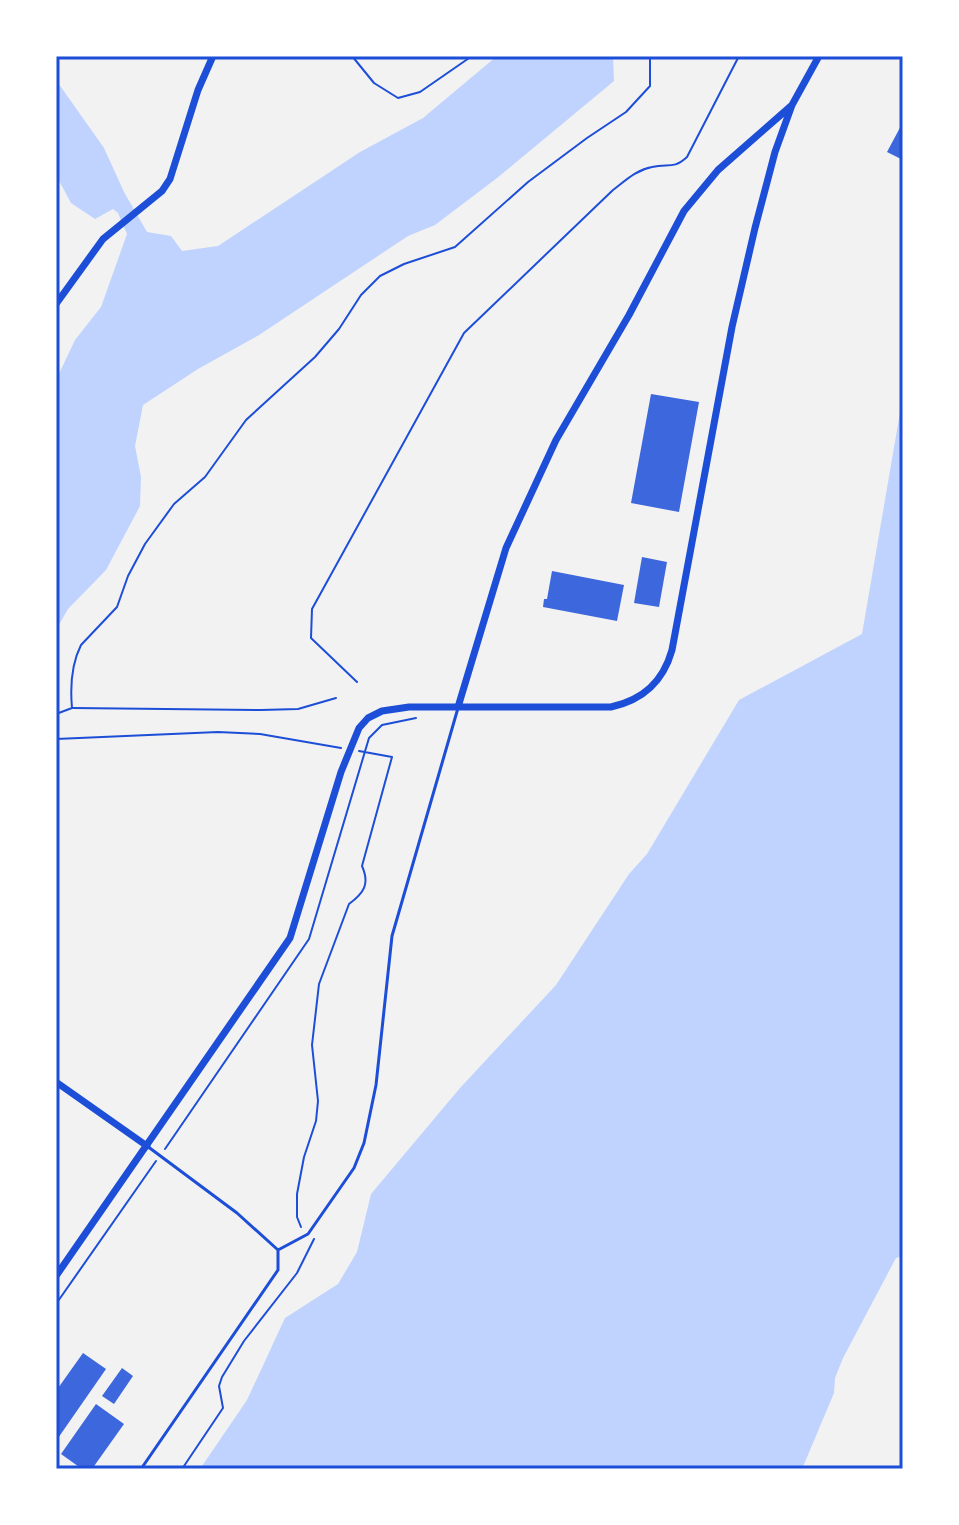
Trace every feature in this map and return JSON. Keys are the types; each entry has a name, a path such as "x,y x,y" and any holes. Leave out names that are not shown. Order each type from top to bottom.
{"street":[{"path":"56,304 103,239 162,191 170,179 198,90 213,56"},
{"path":"56,1276 290,938 341,772 359,728 368,718 393,709 611,707 646,692 666,668 672,650 740,291 775,152 792,105 819,56"},
{"path":"458,707 506,548 556,440 629,315 684,211 718,170 792,105"},
{"path":"56,1082 147,1146"}],"lane":[{"path":"278,1250 308,1234 354,1168 364,1143 376,1085 392,936 458,707"},
{"path":"141,1469 278,1270 278,1250 237,1213 147,1146"}],"path":[{"path":"352,56 374,83 398,98 420,92 472,56"},
{"path":"72,708 72,672 81,645 117,607 128,576 145,544 174,504 205,477 246,420 315,357 339,329 361,295 380,276 455,247 528,182 626,112 650,86 650,56"},
{"path":"357,682 311,638 312,609 464,333 613,190 637,172 653,166 678,165 687,157 739,56"},
{"path":"56,714 72,708 298,709 336,698"},
{"path":"56,1304 309,939 369,738 382,725 425,717"},
{"path":"56,739 218,732 260,734 392,757 362,866 366,887 360,897 349,904 319,984 312,1045 317,1085 316,1121 304,1157 297,1194 298,1223 314,1238 314,1243 297,1273 244,1341 222,1377 219,1386 223,1408 182,1469"}],"water":[{"path":"497,56 613,56 614,81 435,225 408,236 259,335 198,369 143,405 135,446 141,477 140,506 106,570 68,609 56,630 56,380 75,340 101,307 127,234 118,213 113,209 95,219 71,203 56,175 56,80 104,148 147,232 171,236 182,251 218,246 360,152 423,118"},
{"path":"903,395 903,1256 896,1258 843,1358 835,1378 834,1393 802,1469 200,1469 247,1400 285,1318 338,1284 357,1252 371,1194 460,1088 556,985 629,874 647,854 739,700 862,634"}],"building":[{"path":"903,122 903,160 887,152"},
{"path":"651,394 699,402 679,512 631,503"},
{"path":"642,557 667,562 659,607 634,603"},
{"path":"552,571 624,585 617,621 543,607"},
{"path":"83,1353 106,1369 56,1441 56,1391"},
{"path":"122,1368 133,1376 114,1404 102,1396"},
{"path":"96,1404 124,1424 92,1469 82,1469 61,1454"}]}
